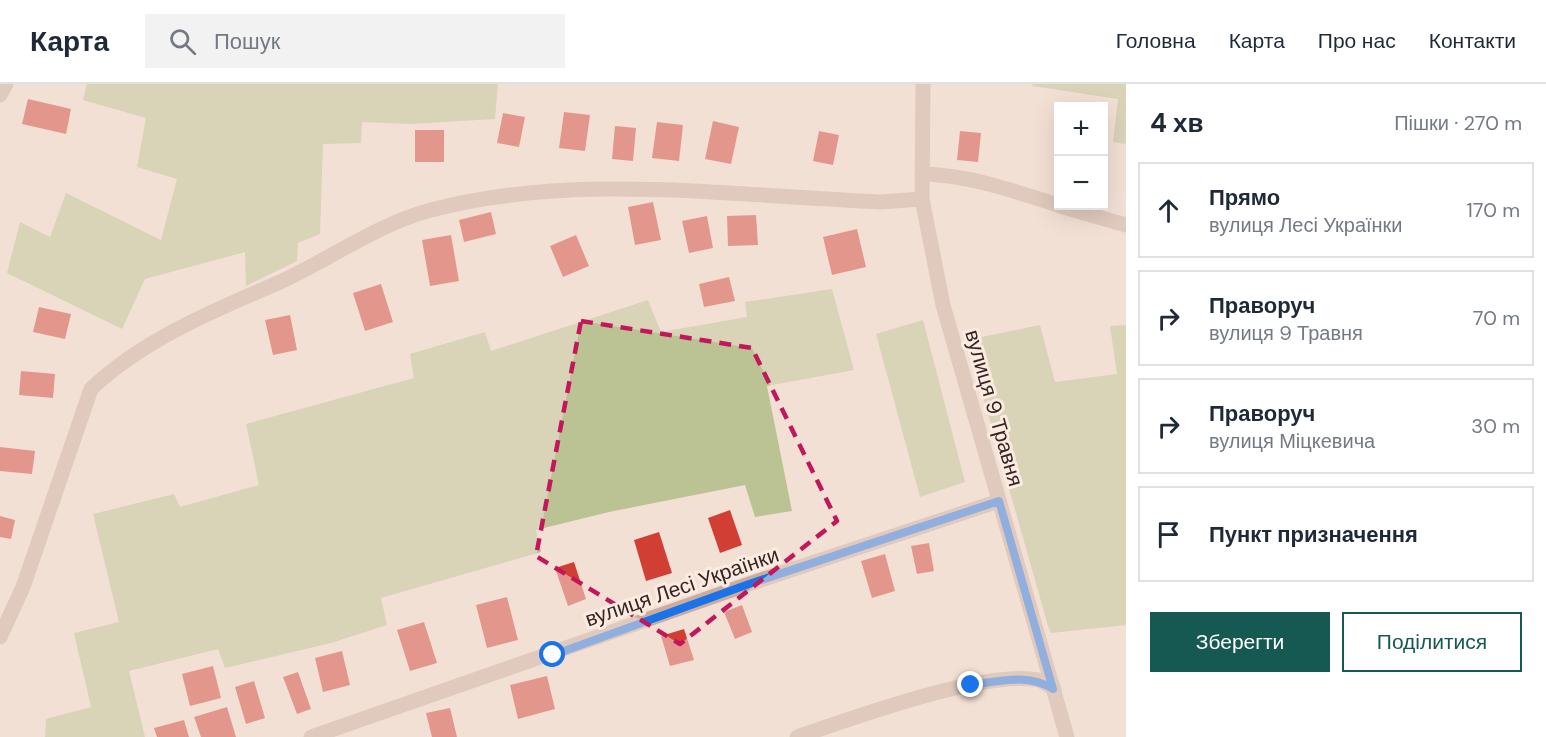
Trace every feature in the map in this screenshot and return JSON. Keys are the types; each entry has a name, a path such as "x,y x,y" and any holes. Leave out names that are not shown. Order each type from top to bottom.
{"street":[{"path":"0,95 6,84"},
{"name":"вулиця 9 Травня","path":"923,84 922,199 943,305 1067,737"},
{"path":"922,174 953,174 1054,203"},
{"path":"0,637 23,587 91,389 109,372 182,328 313,266 376,231 429,210 478,199 550,192 613,189 880,202 922,199"},
{"path":"1076,210 1126,225"},
{"name":"вулиця Лесі Українки","path":"311,737 749,584 999,501"},
{"path":"796,737 865,713 971,685 1014,678 1040,680 1053,689"}],"highlighted area":[{"path":"581,321 752,348 837,521 680,644 536,556"}],"green space":[{"path":"87,84 498,84 495,119 410,124 362,122 361,143 323,144 320,234 298,243 297,261 246,286 245,252 145,279 122,329 7,273 20,222 50,237 66,193 161,240 177,179 137,167 146,118 83,100"},
{"path":"1033,84 1126,84 1126,144 1113,142 1118,99 1032,86"},
{"path":"832,289 854,370 767,386 792,511 755,517 745,485 609,512 536,530 541,552 381,598 387,625 331,643 225,668 218,649 129,671 145,737 45,737 46,719 91,707 74,633 119,622 93,514 174,494 180,507 259,485 246,424 414,378 410,354 485,332 491,351 648,300 661,332 747,317 745,302"},
{"path":"923,320 965,482 920,497 876,334"},
{"path":"1040,325 1055,382 1117,374 1110,326 1126,325 1126,625 1051,633 1048,626 967,340"}],"building":[{"path":"28,99 71,109 66,134 22,124"},
{"path":"564,112 590,115 585,151 559,148"},
{"path":"503,113 525,117 519,147 497,143"},
{"path":"713,121 739,127 731,164 705,159"},
{"path":"657,122 683,125 679,161 652,158"},
{"path":"615,126 636,128 633,161 612,159"},
{"path":"415,130 444,130 444,162 415,162"},
{"path":"819,131 839,135 833,165 813,161"},
{"path":"960,131 981,133 978,162 957,160"},
{"path":"653,202 661,240 635,245 628,207"},
{"path":"491,212 496,234 464,242 459,220"},
{"path":"756,215 758,245 728,246 727,216"},
{"path":"707,216 713,248 689,253 682,221"},
{"path":"857,229 866,267 832,275 823,237"},
{"path":"451,235 459,281 430,286 422,240"},
{"path":"576,235 589,266 563,277 550,246"},
{"path":"729,277 735,301 704,307 699,284"},
{"path":"381,284 393,322 365,331 353,293"},
{"path":"39,307 71,314 65,339 33,332"},
{"path":"290,315 297,350 273,355 265,320"},
{"path":"21,371 55,374 53,398 19,395"},
{"path":"0,447 35,451 32,474 0,471"},
{"path":"730,510 742,545 720,553 708,518"},
{"path":"0,516 15,520 11,539 0,537"},
{"path":"659,532 672,573 646,581 634,540"},
{"path":"929,543 934,571 917,574 911,546"},
{"path":"885,554 895,591 872,598 861,561"},
{"path":"574,562 586,599 568,606 555,568"},
{"path":"507,597 518,640 487,648 476,605"},
{"path":"742,605 752,632 735,639 724,612"},
{"path":"424,622 437,663 410,671 397,630"},
{"path":"684,629 694,660 670,666 661,636"},
{"path":"342,651 350,685 323,692 315,658"},
{"path":"213,666 221,698 190,706 182,674"},
{"path":"298,672 311,709 297,714 283,677"},
{"path":"547,676 555,709 518,719 510,685"},
{"path":"254,681 265,718 246,724 235,687"},
{"path":"227,707 236,737 201,737 194,717"},
{"path":"450,708 457,737 432,737 426,713"},
{"path":"184,720 189,737 157,737 154,728"}],"route":[{"path":"553,655 749,584 999,501 1053,689 1040,680 1014,678 971,685"}]}
